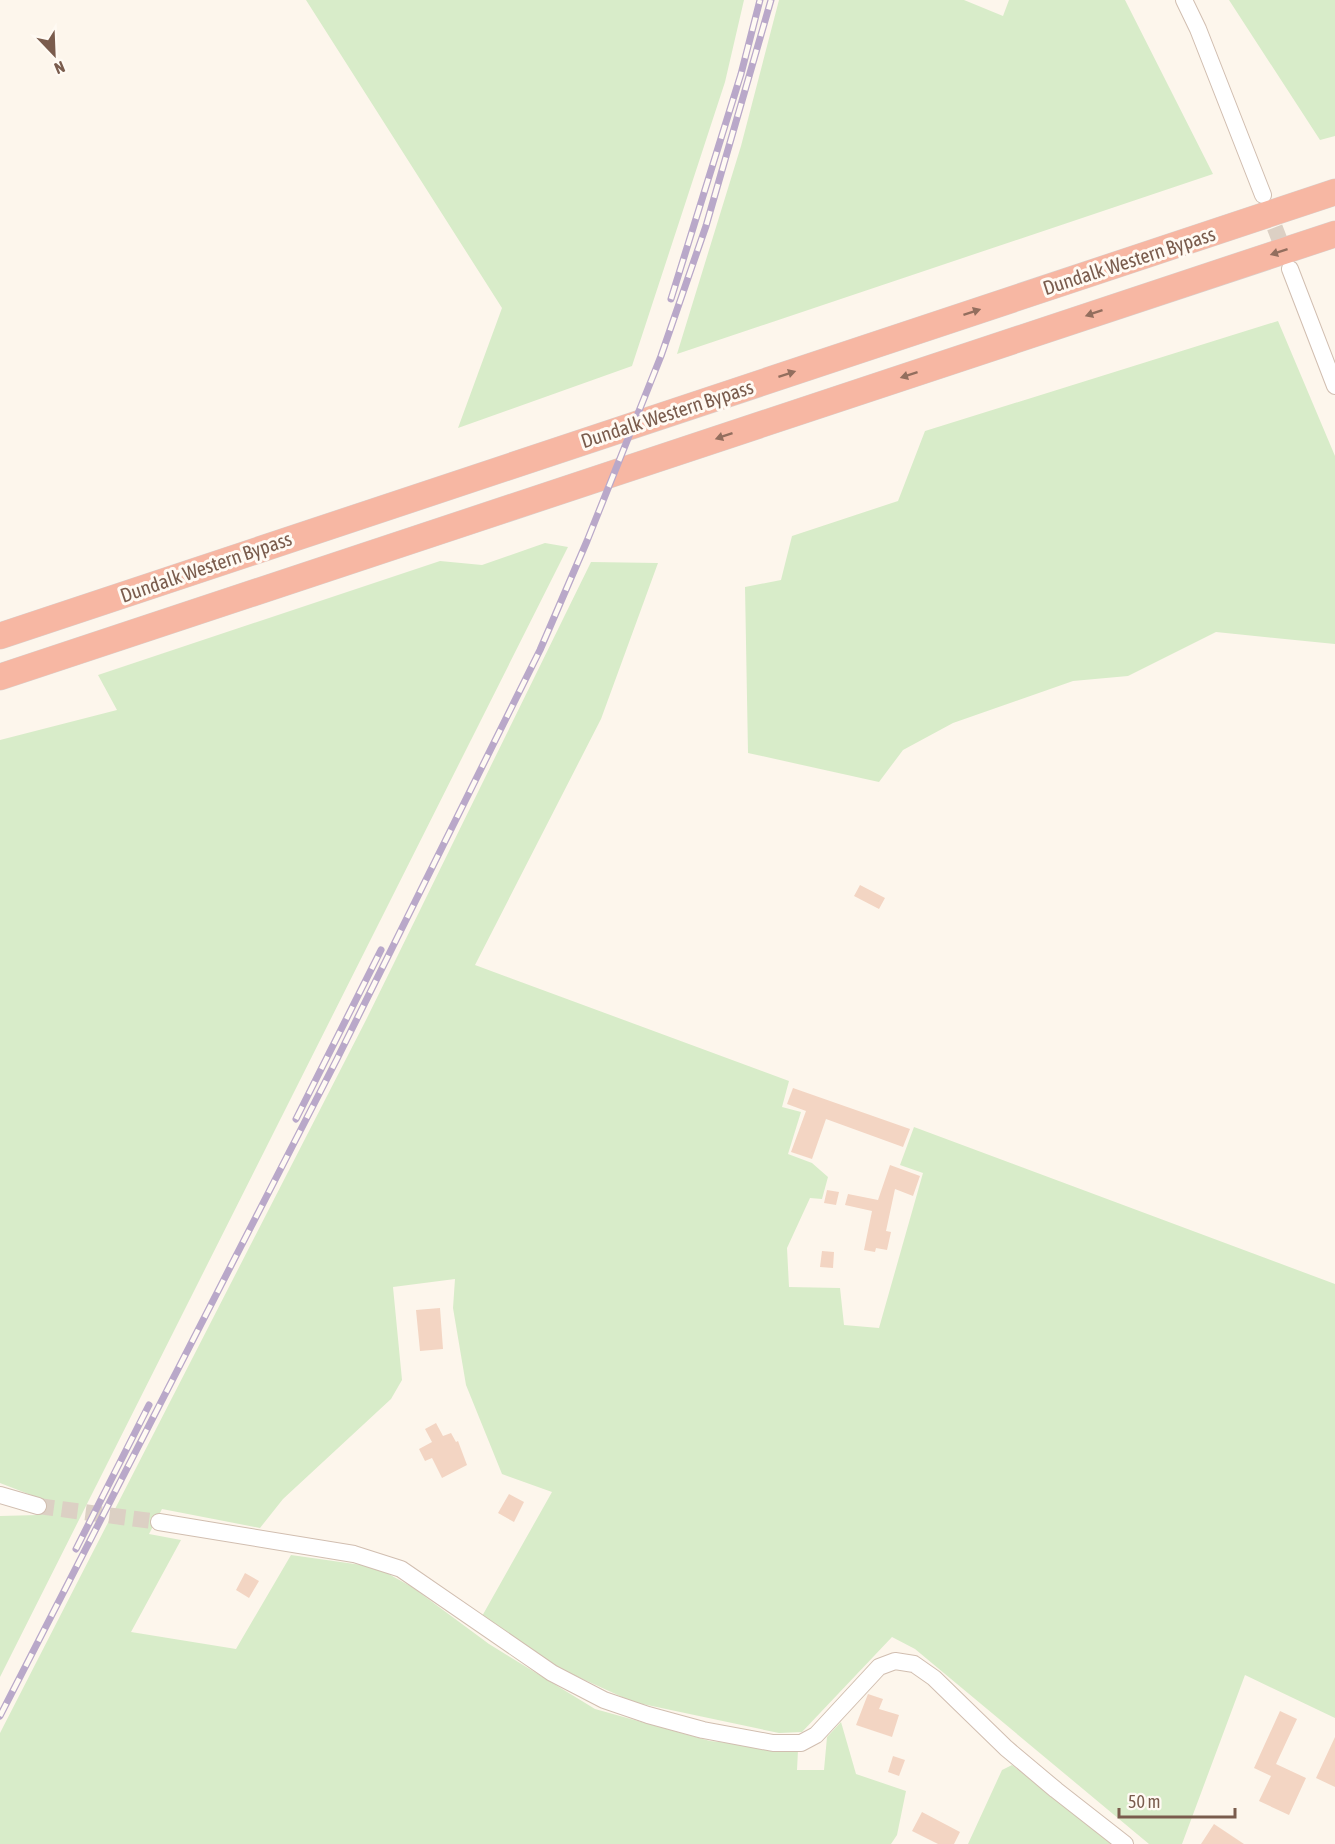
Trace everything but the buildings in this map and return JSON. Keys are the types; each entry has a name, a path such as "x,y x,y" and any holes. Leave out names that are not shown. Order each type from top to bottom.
{"highway":[{"name":"Dundalk Western Bypass","path":"0,636 1335,192"},
{"name":"Dundalk Western Bypass","path":"0,677 1335,234"},
{"path":"0,621 385,494 532,458"},
{"path":"0,689 46,672 99,644"}],"street":[{"path":"1184,0 1198,29 1263,195"},
{"path":"1290,269 1335,386"},
{"path":"0,1496 38,1506"},
{"path":"159,1522 354,1554 401,1569 552,1673 604,1700 703,1730 773,1743 801,1743 816,1735 879,1667 895,1662 914,1664 934,1678 1056,1790 1125,1844"}],"green space":[{"path":"306,0 744,0 725,82 632,366 458,428 502,308"},
{"path":"779,0 964,0 1003,16 1009,0 1125,0 1213,174 677,354 741,146"},
{"path":"1229,0 1335,0 1335,136 1320,140"},
{"path":"1278,321 1335,456 1335,644 1216,632 1128,676 1073,681 953,723 903,750 879,782 748,753 745,587 781,580 792,536 898,501 925,431"},
{"path":"545,543 568,547 0,1677 0,1516 38,1515 44,1500 0,1483 0,740 117,710 98,675 440,561 482,565"},
{"path":"591,562 658,563 601,719 475,965 789,1081 782,1107 801,1112 788,1154 812,1163 828,1177 822,1199 810,1198 787,1248 789,1287 840,1288 844,1325 879,1328 923,1173 900,1165 914,1127 1335,1284 1335,1718 1245,1675 1182,1844 1149,1844 915,1649 892,1637 802,1732 779,1733 633,1702 563,1670 481,1618 552,1492 502,1474 466,1385 453,1308 455,1279 393,1287 402,1380 391,1399 283,1499 260,1528 162,1509 149,1534 181,1540 131,1632 236,1649 291,1555 376,1567 412,1587 489,1644 595,1709 710,1741 798,1750 797,1770 824,1770 827,1737 841,1722 856,1774 906,1791 897,1835 891,1844 0,1844 0,1733 366,1020"},
{"path":"1012,1765 1112,1844 968,1844 1002,1770"}],"tunnel":[{"path":"1266,205 1287,259"},
{"path":"38,1506 159,1522"}],"railway":[{"path":"671,299 741,74 760,0"},
{"path":"0,1716 337,1059 540,650 587,541 661,356 706,226 771,0"},
{"path":"296,1119 381,950"},
{"path":"76,1549 149,1405"}]}
